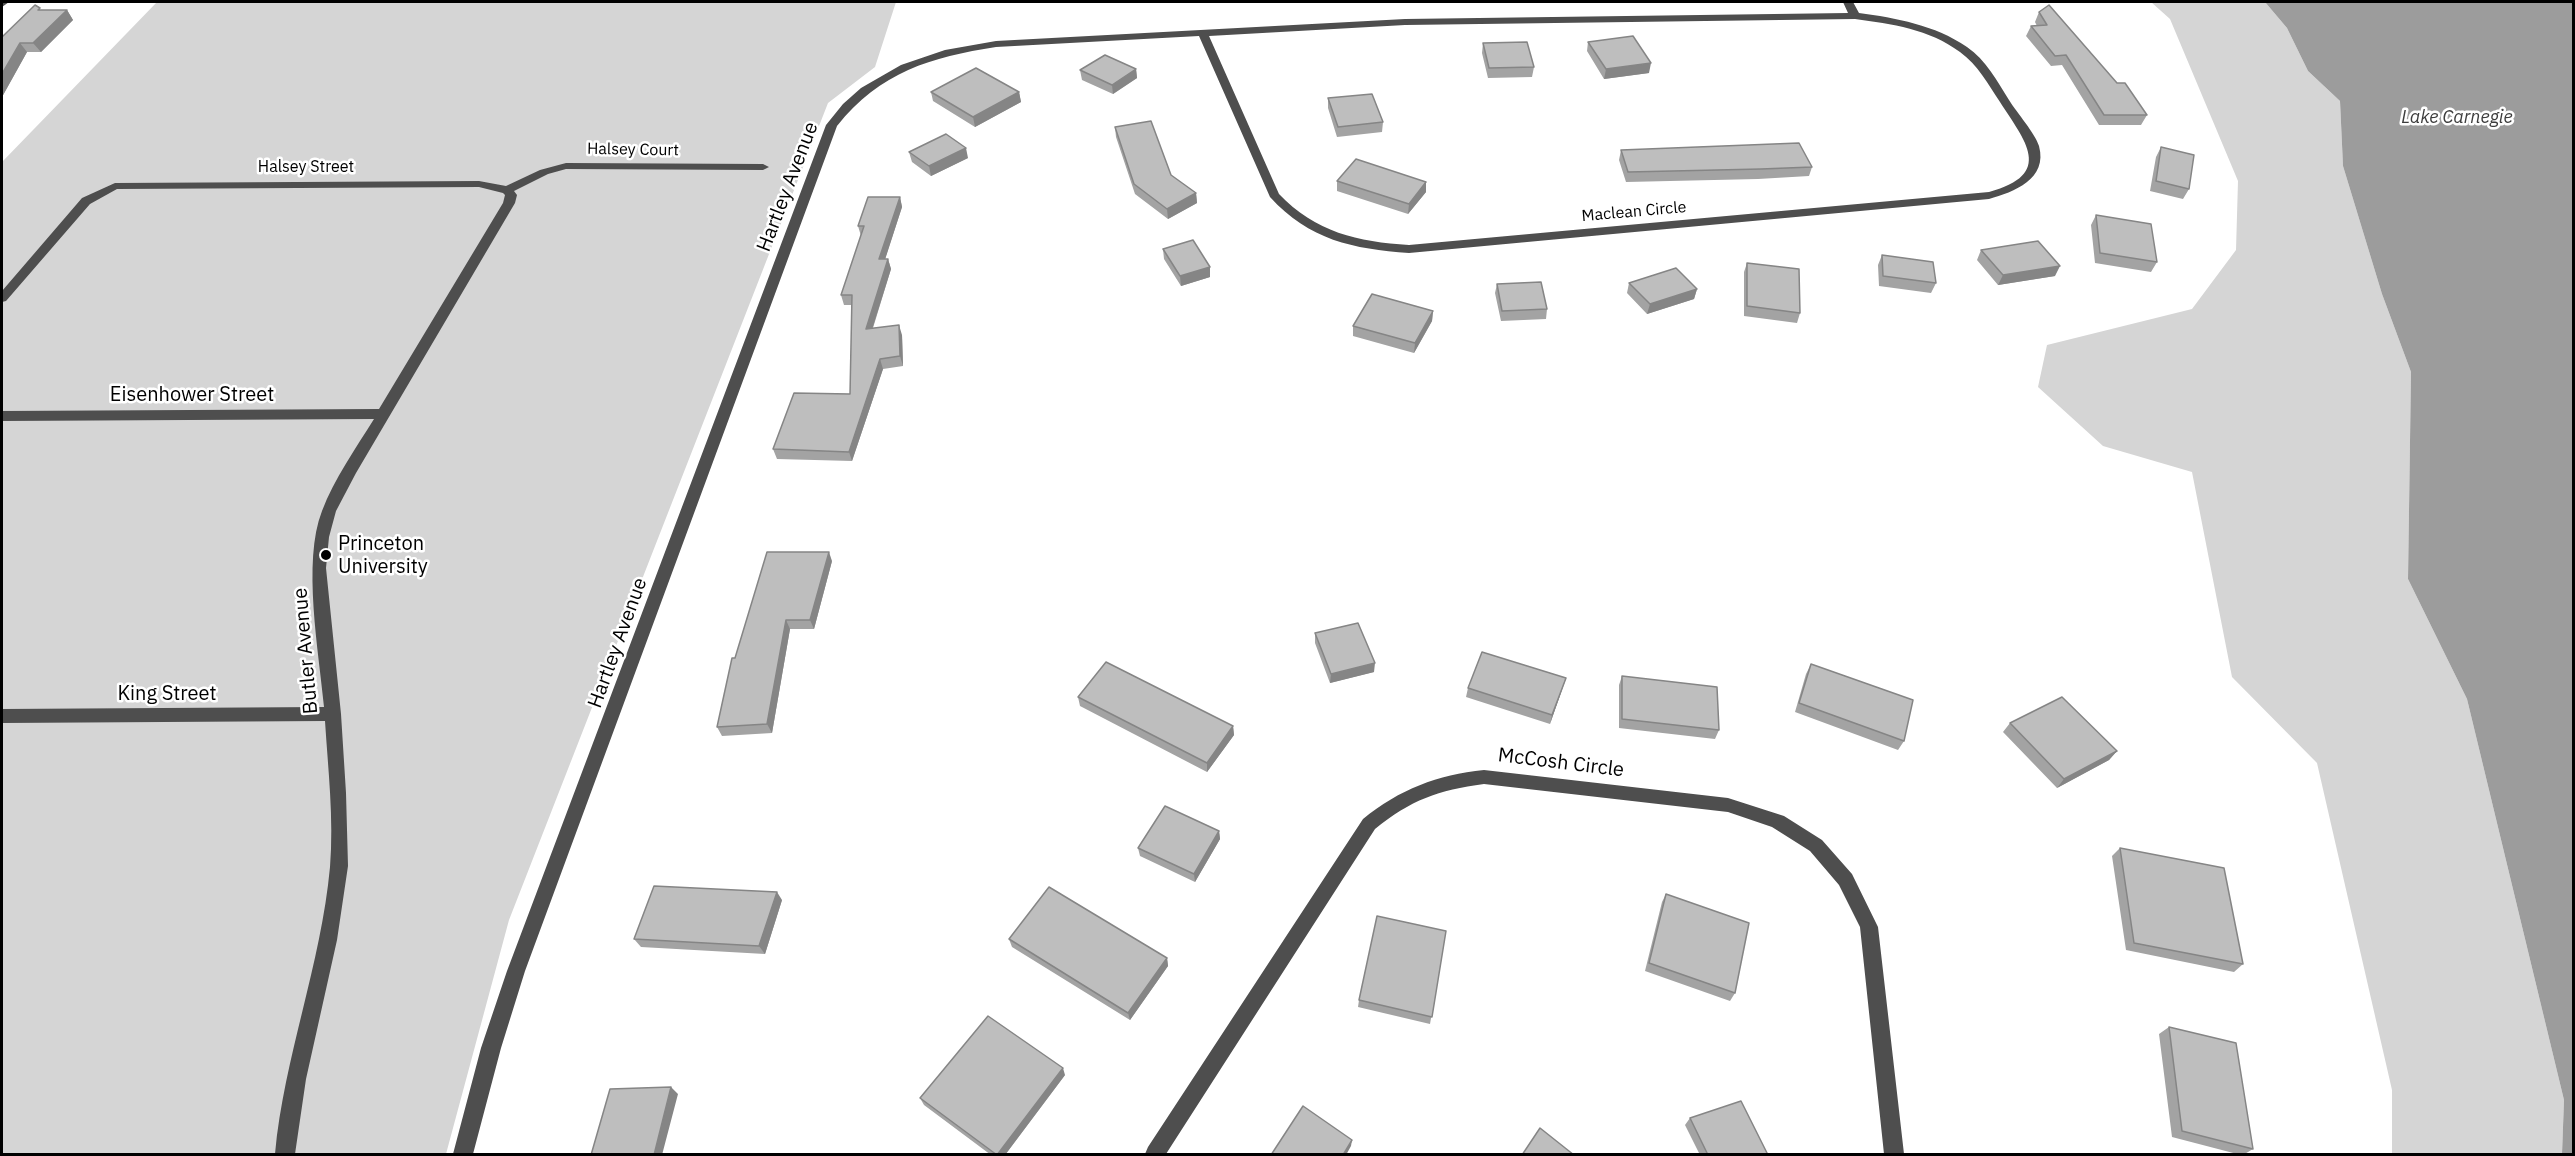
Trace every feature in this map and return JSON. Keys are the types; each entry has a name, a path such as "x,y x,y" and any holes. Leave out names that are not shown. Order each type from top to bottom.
{"street":[{"path":"1848,2 1855,16"},
{"name":"Hartley Avenue","path":"463,1155 491,1048 516,971 832,124 855,97 878,79 898,68 947,52 996,44 1405,22 1855,16 1901,22 1923,29 1962,48"},
{"name":"Maclean Circle","path":"1203,34 1274,195 1285,209 1303,223 1347,242 1378,248 1409,249 1977,196 2007,190 2023,182 2033,171 2036,158 2033,145 1978,61 1962,48"},
{"name":"Halsey Court","path":"507,190 544,172 577,165 762,166"},
{"name":"Halsey Street","path":"2,298 86,201 106,189 124,184 479,184 507,190"},
{"name":"Butler Avenue","path":"285,1155 296,1079 328,940 339,866 338,793 333,714 319,568 322,537 329,511 383,414 509,202 511,195 507,190"},
{"name":"Eisenhower Street","path":"2,416 383,414"},
{"name":"King Street","path":"2,716 333,714"},
{"name":"McCosh Circle","path":"1155,1155 1369,824 1392,804 1416,791 1448,780 1484,777 1728,805 1758,812 1786,825 1815,844 1839,868 1856,894 1869,927 1894,1155"}],"shaded area":[{"name":"Princeton University","path":"157,2 896,2 875,67 828,103 509,920 446,1154 2,1154 2,162"},
{"path":"2151,2 2265,2 2287,28 2308,71 2340,101 2343,166 2382,294 2411,372 2408,579 2467,699 2564,1100 2562,1154 2392,1154 2392,1090 2317,763 2232,677 2192,472 2103,446 2038,387 2047,345 2192,309 2236,250 2238,181 2170,19"}],"water":[{"name":"Lake Carnegie","path":"2265,2 2573,2 2573,1154 2562,1154 2564,1100 2467,699 2408,579 2411,372 2382,294 2343,166 2340,101 2308,71 2287,28"}],"building":[{"path":"35,5 40,8 38,10 67,10 33,43 20,43 2,74 2,37"},
{"path":"2049,5 2117,83 2125,83 2147,115 2104,115 2066,55 2055,56 2031,26 2047,25 2039,12"},
{"path":"1633,36 1651,63 1606,69 1588,42"},
{"path":"1527,42 1534,67 1489,68 1483,43"},
{"path":"1105,55 1136,69 1112,85 1080,70"},
{"path":"976,68 1019,92 973,117 931,92"},
{"path":"1372,94 1383,122 1338,127 1328,98"},
{"path":"1151,121 1171,175 1196,193 1167,209 1134,184 1115,127"},
{"path":"946,134 966,148 929,166 909,152"},
{"path":"1799,143 1812,167 1628,172 1621,150"},
{"path":"2161,147 2194,155 2189,189 2156,181"},
{"path":"1356,159 1426,182 1409,204 1337,181"},
{"path":"868,197 900,197 879,259 888,259 866,329 899,325 900,356 880,359 849,452 773,449 794,393 850,394 852,295 841,295 864,226 858,226"},
{"path":"2096,215 2151,224 2157,262 2100,253"},
{"path":"1193,240 1210,267 1180,276 1163,249"},
{"path":"2038,241 2060,266 2003,275 1981,250"},
{"path":"1882,255 1933,262 1936,283 1883,276"},
{"path":"1747,263 1799,269 1800,313 1747,306"},
{"path":"1676,268 1697,289 1650,304 1629,283"},
{"path":"1541,282 1547,309 1502,311 1497,284"},
{"path":"1372,294 1433,311 1415,343 1353,326"},
{"path":"767,552 829,552 810,620 786,620 767,724 717,727 732,658 735,658"},
{"path":"1358,623 1375,663 1331,674 1315,633"},
{"path":"1482,652 1566,678 1552,715 1468,688"},
{"path":"1106,662 1233,726 1207,763 1078,697"},
{"path":"1811,664 1913,700 1904,741 1799,703"},
{"path":"1622,676 1717,687 1719,730 1622,719"},
{"path":"2062,697 2117,751 2064,779 2010,723"},
{"path":"1165,806 1219,831 1194,874 1138,848"},
{"path":"2120,848 2224,868 2243,964 2134,943"},
{"path":"654,886 777,892 759,946 634,939"},
{"path":"1049,887 1167,958 1128,1013 1009,939"},
{"path":"1666,894 1749,923 1735,993 1649,963"},
{"path":"1377,916 1446,931 1432,1017 1359,1000"},
{"path":"988,1016 1063,1068 997,1155 920,1098"},
{"path":"2169,1027 2236,1043 2253,1149 2182,1131"},
{"path":"671,1087 654,1155 591,1155 610,1089"},
{"path":"1741,1101 1768,1155 1708,1155 1690,1118"},
{"path":"1303,1106 1352,1140 1343,1155 1271,1155"},
{"path":"1540,1128 1574,1155 1522,1155"}],"place":[{"name":"Princeton University","path":"326,555"}]}
